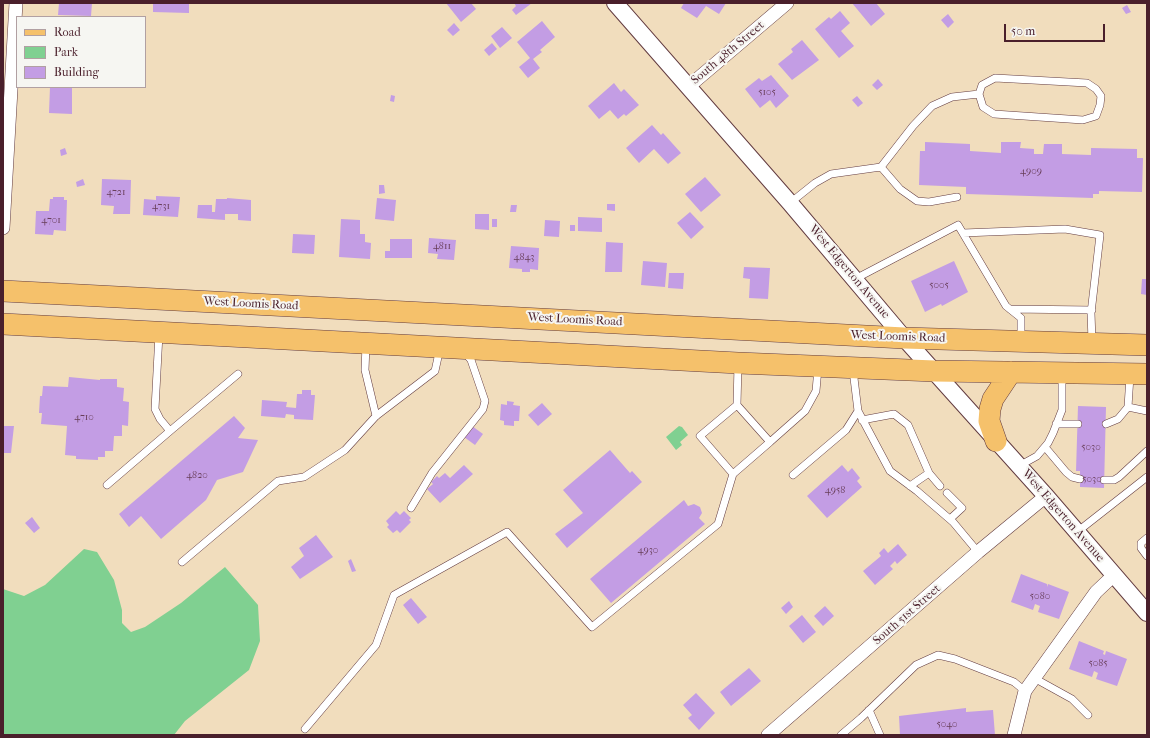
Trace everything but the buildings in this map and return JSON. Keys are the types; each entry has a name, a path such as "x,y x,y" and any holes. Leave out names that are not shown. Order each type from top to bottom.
{"main road":[{"name":"West Loomis Road","path":"3,290 904,338 1147,344"},
{"path":"450,347 461,314"},
{"path":"3,324 366,342 738,363 934,371 1139,374"},
{"path":"818,366 821,333"},
{"path":"996,441 989,421 990,409 993,398 1017,372 1023,341"}],"street":[{"path":"3,228 16,3"},
{"name":"West Edgerton Avenue","path":"615,3 790,203 904,338 1046,496 1147,613"},
{"name":"South 48th Street","path":"688,87 786,3"},
{"name":"South 51st Street","path":"773,734 978,552 1046,496"},
{"path":"1014,735 1025,691 1092,598 1114,575"}],"lane":[{"path":"995,78 1088,83 1096,89 1101,96 1100,105 1096,116 1083,120 994,114 983,107 979,94 982,85 995,78"},
{"path":"790,203 814,183 832,174 881,167 913,126 932,106 952,97 979,94"},
{"path":"881,167 900,189 917,201 929,202 957,197"},
{"path":"855,279 958,225 1010,309 1021,318 1023,341"},
{"path":"963,233 1065,229 1100,235 1092,310 1092,343"},
{"path":"1010,309 1092,310"},
{"path":"159,332 155,410 170,431"},
{"path":"366,342 365,370 376,416"},
{"path":"182,562 278,481 304,477 345,450 376,416 435,371 450,347 471,360 485,402 483,409 432,473 411,508"},
{"path":"738,363 737,405 770,442"},
{"path":"305,729 376,645 394,596 507,532 592,627 718,524 733,474 805,411 816,391 818,366"},
{"path":"853,367 858,412 890,471 950,519 978,552"},
{"path":"1019,466 1037,456 1045,447 1056,424 1062,410 1062,373"},
{"path":"107,485 238,374"},
{"path":"1106,424 1118,419 1128,407 1139,374"},
{"path":"733,474 700,436 737,405"},
{"path":"1128,407 1147,411"},
{"path":"793,475 846,430 858,412"},
{"path":"862,420 894,414 908,425 929,473 940,486"},
{"path":"1056,424 1078,424"},
{"path":"1045,447 1066,472 1072,477 1080,479"},
{"path":"1104,480 1119,477 1147,451"},
{"path":"910,486 929,473"},
{"path":"1077,532 1147,477"},
{"path":"947,493 962,508 950,519"},
{"path":"1147,538 1141,544 1141,548 1147,556"},
{"path":"841,735 916,665 938,655 955,659 1014,682 1025,691"},
{"path":"1034,678 1072,699 1088,716"},
{"path":"869,710 880,735"}],"green space":[{"path":"679,426 682,427 688,435 680,442 682,445 676,450 666,437"},
{"path":"84,549 97,552 114,580 122,610 122,623 131,632 145,627 181,603 225,567 258,605 260,641 249,670 185,721 174,735 3,735 3,589 24,596 45,585"}]}
